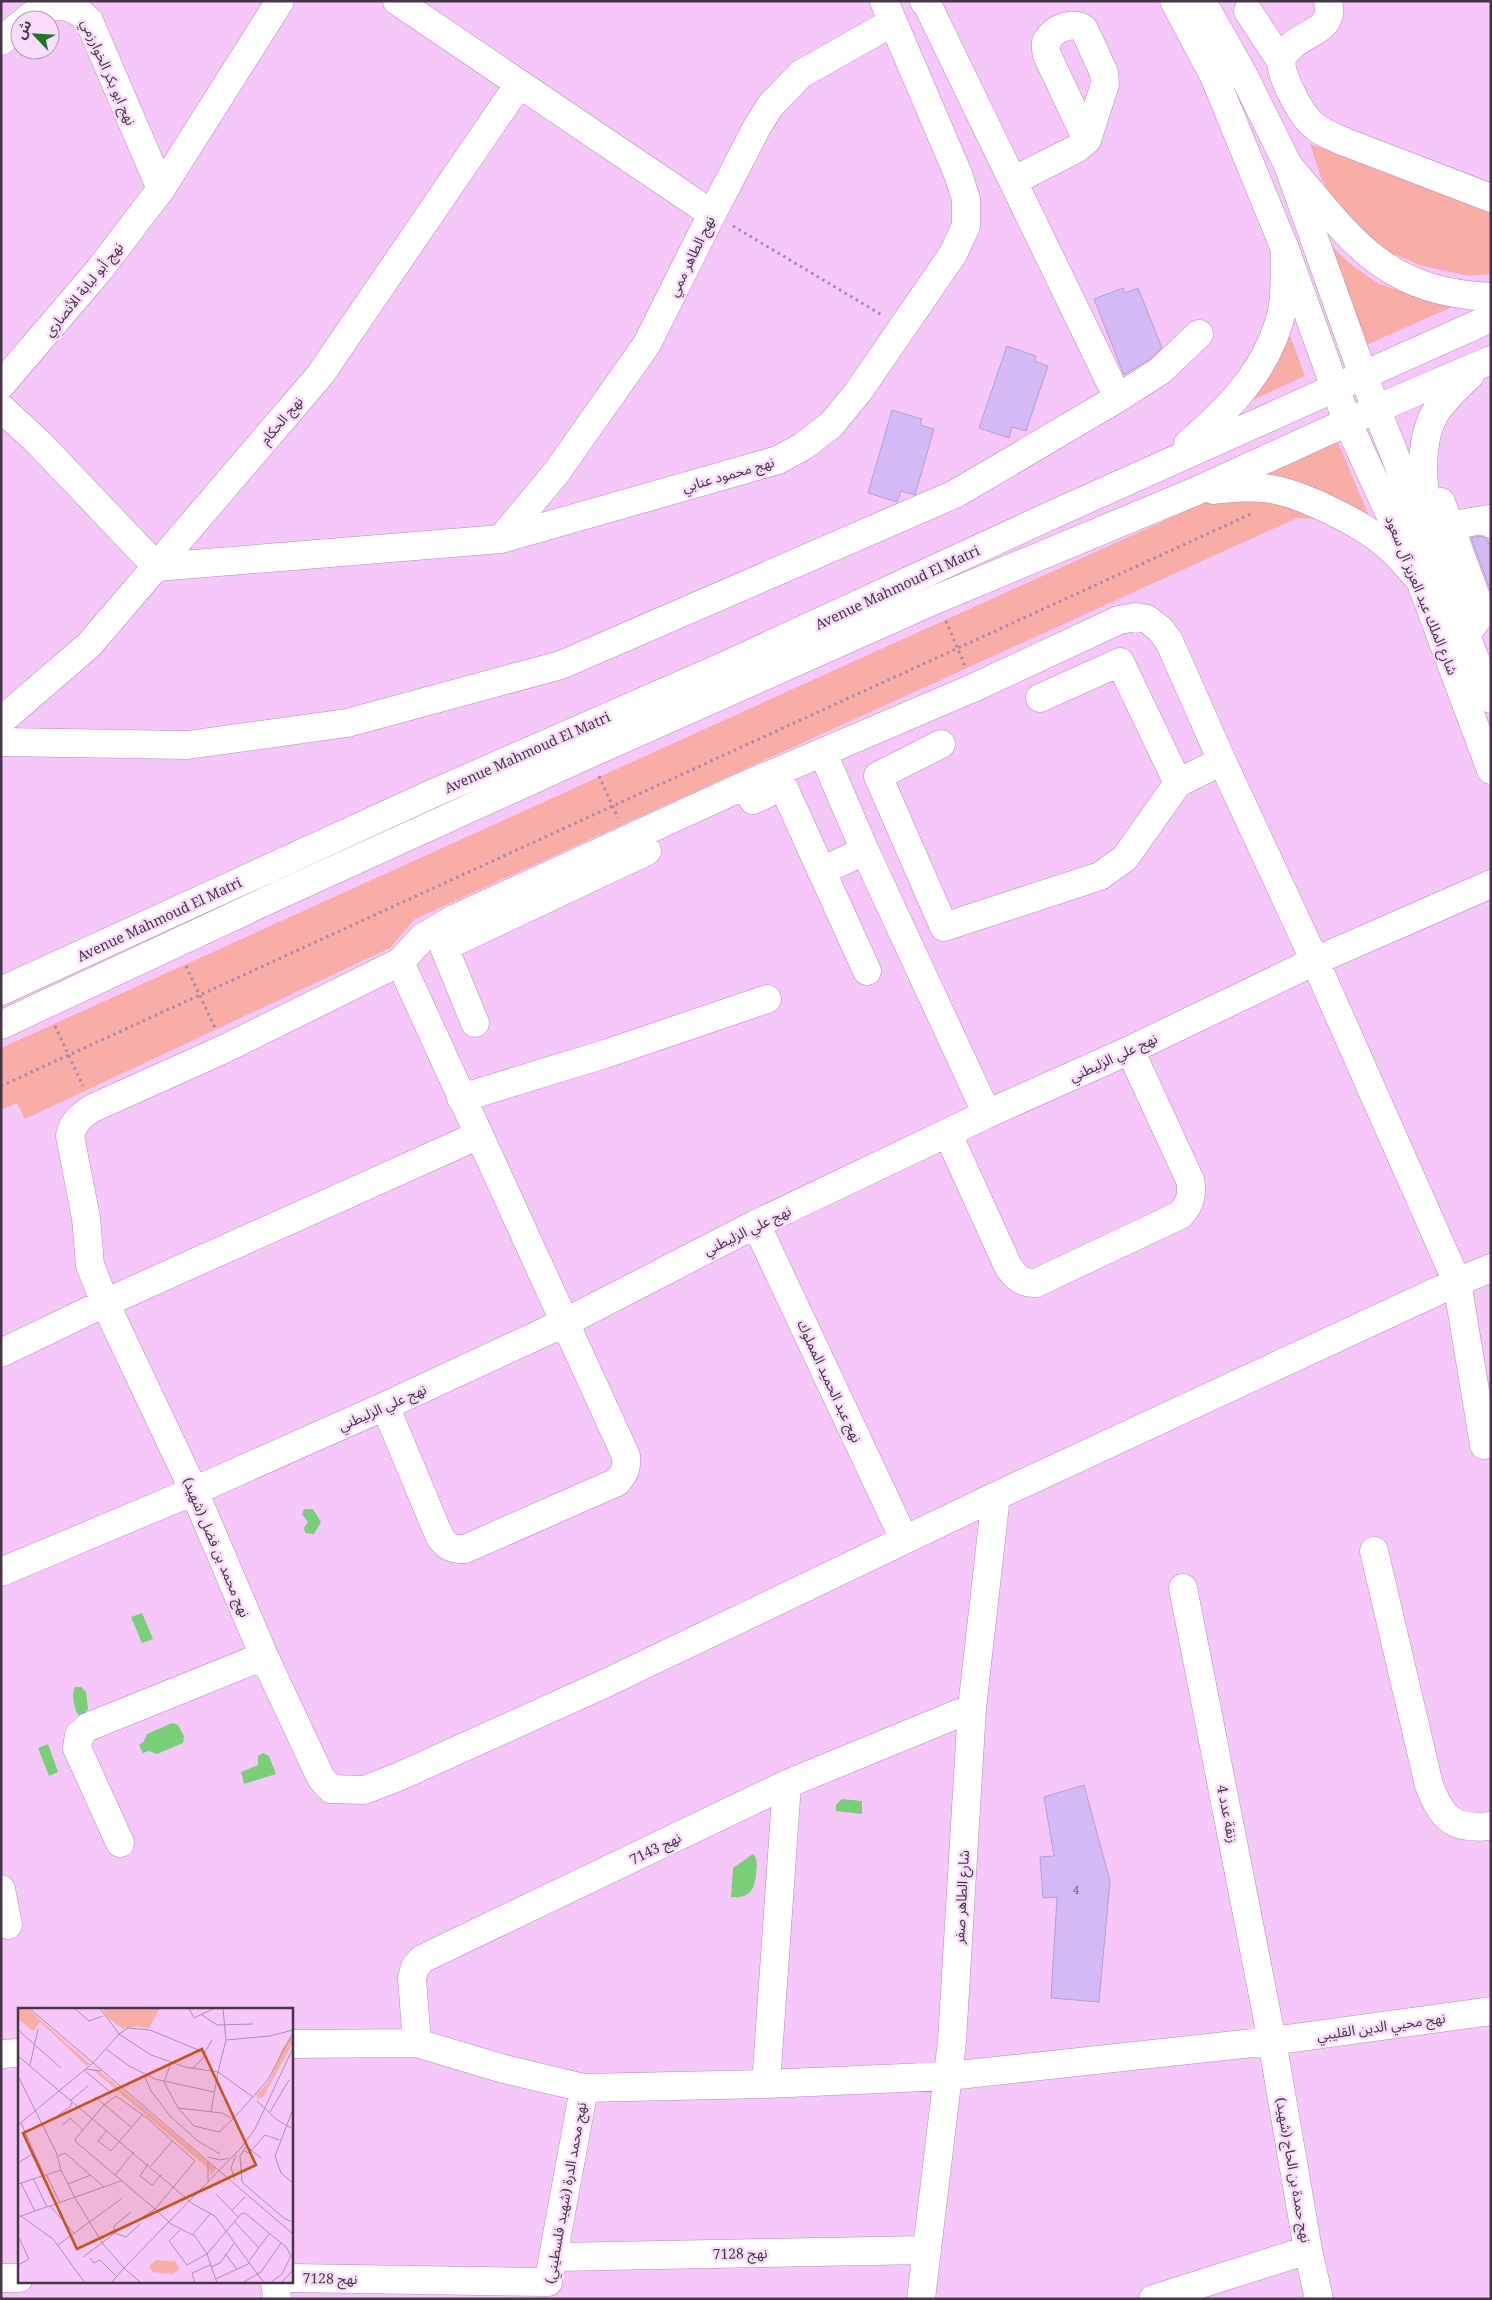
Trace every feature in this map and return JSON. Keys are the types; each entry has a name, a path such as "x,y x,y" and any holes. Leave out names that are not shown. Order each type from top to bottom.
{"main road":[{"name":"نهج أبو لبابة الأنصاري","path":"1,385 100,269 161,189 280,1"},
{"path":"398,1 712,214"},
{"path":"924,1 1118,398"},
{"name":"شارع الملك عبد العزيز آل سعود","path":"1174,1 1214,76 1285,249 1347,421 1420,580 1491,770"},
{"path":"1202,1 1243,74 1288,165 1339,226 1374,260 1395,274 1417,284 1442,291 1466,296 1491,297"},
{"path":"1281,61 1288,47 1325,24 1330,18 1328,1"},
{"name":"نهج ابو بكر الخوارزمي","path":"38,10 48,6 70,4 82,11 89,21 161,189"},
{"path":"1217,28 1257,6 1281,61 1285,79 1310,123 1319,130 1362,149 1491,198"},
{"name":"نهج الطاهر ممي","path":"501,538 556,473 647,344 712,214 757,127 770,106 801,74 888,11"},
{"name":"نهج محمود عنابي","path":"157,566 501,538 778,460 802,447 831,425 858,392 904,328 953,254 966,226 966,198 958,174 888,11"},
{"name":"نهج الحكام","path":"1,721 89,645 320,375 519,84"},
{"path":"1013,180 1076,149 1087,140"},
{"name":"شارع الملك عبد العزيز آل سعود","path":"1288,165 1363,376 1491,698"},
{"path":"1165,464 1221,416 1245,388 1262,361 1277,328 1282,309 1285,249"},
{"name":"Avenue Mahmoud El Matri","path":"1,991 446,788 927,574 1054,514 1491,318"},
{"path":"1,742 187,745 347,723 561,665 955,494 1118,398 1160,371 1199,334"},
{"path":"1431,548 1424,469 1425,445 1430,425 1445,400 1486,362"},
{"name":"Avenue Mahmoud El Matri","path":"1,1025 589,754 937,599 1194,492 1376,408 1486,362"},
{"path":"1,408 40,443 157,566"},
{"path":"1194,492 1259,488 1292,495 1333,512 1375,535 1420,580"},
{"path":"1465,636 1486,611 1444,514 1489,519 1491,524"},
{"path":"385,1406 439,1535 444,1543 456,1550 465,1549 617,1482 624,1474 626,1456 400,962 423,937 456,918 747,784 973,688 1119,620 1136,617 1147,619 1160,629 1169,641 1222,762 1315,960 1458,1282 1484,1445"},
{"path":"1040,698 1120,662 1178,783"},
{"path":"941,744 878,776 944,927 1100,876 1125,858 1178,783 1222,762"},
{"path":"823,753 865,850 987,1114"},
{"path":"475,1023 444,947 783,786 867,971"},
{"path":"821,871 865,850"},
{"name":"نهج علي الزليطني","path":"1,1572 194,1491 385,1406 564,1323 756,1224 987,1114 1130,1050 1315,960 1491,884"},
{"name":"نهج محمد بن فضل (شهيد)","path":"400,962 224,1049 93,1108 82,1114 72,1126 70,1136 86,1218 90,1265 105,1304 194,1491 264,1656 321,1778 331,1789 364,1790 398,1777 604,1684 904,1539"},
{"path":"462,1098 605,1054 767,999"},
{"path":"948,1134 1008,1266 1015,1277 1025,1283 1036,1283 1180,1216 1186,1210 1192,1190 1190,1180 1130,1050"},
{"path":"1,1353 105,1304 478,1136"},
{"name":"نهج عبد الحميد المملوك","path":"756,1224 904,1539"},
{"path":"904,1539 1491,1268"},
{"name":"شارع الطاهر صفر","path":"921,2299 953,2031 972,1708 996,1496"},
{"path":"1374,1551 1429,1785 1436,1804 1451,1821 1470,1828 1491,1826"},
{"name":"زنقة عدد 4","path":"1183,1588 1272,2041"},
{"path":"120,1843 77,1748 79,1735 88,1727 264,1656"},
{"name":"نهج 7143","path":"417,2043 412,1978 415,1967 422,1959 787,1784 972,1708"},
{"path":"766,2084 787,1784"},
{"path":"1,1889 8,1925"},
{"name":"نهج محيي الدين القليبي","path":"292,2044 417,2043 504,2069 584,2088 766,2084 948,2076 1272,2041 1491,2011"},
{"name":"نهج حمدة بن الحاج (شهيد)","path":"1272,2041 1308,2250 1319,2299"},
{"path":"1,2054 18,2053"},
{"name":"نهج محمد الدرة (شهيد فلسطيني)","path":"549,2279 584,2088"},
{"name":"نهج 7128","path":"292,2278 549,2279 927,2250"},
{"path":"1153,2299 1308,2250"},
{"path":"1,2278 18,2278"},
{"path":"275,2282 277,2299"}],"path":[{"path":"712,214 904,328"},
{"path":"1,1086 957,647 1256,512"},
{"path":"937,599 973,688"},
{"path":"589,754 627,839"},
{"path":"175,944 200,994 224,1049"},
{"path":"45,1005 93,1108"}],"shaded area":[{"path":"1310,144 1491,213 1491,274 1468,276 1420,265 1381,249 1342,213 1322,180"},
{"path":"1326,241 1349,263 1379,284 1452,307 1366,345"},
{"path":"1283,317 1305,376 1242,405"},
{"path":"1338,442 1371,521 1297,518 415,919 390,948 25,1119 17,1103 1,1110 1,1048"},
{"path":"304,1509 313,1509 321,1522 314,1534 305,1533 304,1528 308,1522 302,1514"},
{"path":"142,1613 153,1639 142,1643 131,1617"},
{"path":"75,1687 81,1687 86,1692 88,1709 85,1713 78,1715 73,1694"},
{"path":"172,1723 178,1725 184,1736 183,1743 157,1754 149,1751 143,1753 139,1745 144,1741 147,1734"},
{"path":"48,1744 58,1772 49,1776 38,1748"},
{"path":"263,1753 269,1756 276,1774 244,1784 241,1772 258,1765 258,1756"},
{"path":"842,1799 862,1801 862,1814 836,1811 836,1805"},
{"path":"753,1854 757,1866 752,1889 747,1895 731,1897 733,1868"}],"building":[{"path":"1123,288 1125,293 1138,288 1162,348 1150,359 1124,375 1094,299"},
{"path":"1007,346 1036,356 1034,361 1048,366 1026,431 1012,427 1009,438 979,428"},
{"path":"892,410 922,419 920,425 934,429 915,495 901,491 897,502 868,493"},
{"path":"1481,536 1487,539 1491,549 1491,592 1471,538"},
{"path":"1084,1785 1110,1881 1099,2002 1051,1998 1057,1897 1043,1898 1040,1857 1054,1856 1044,1797"}]}
